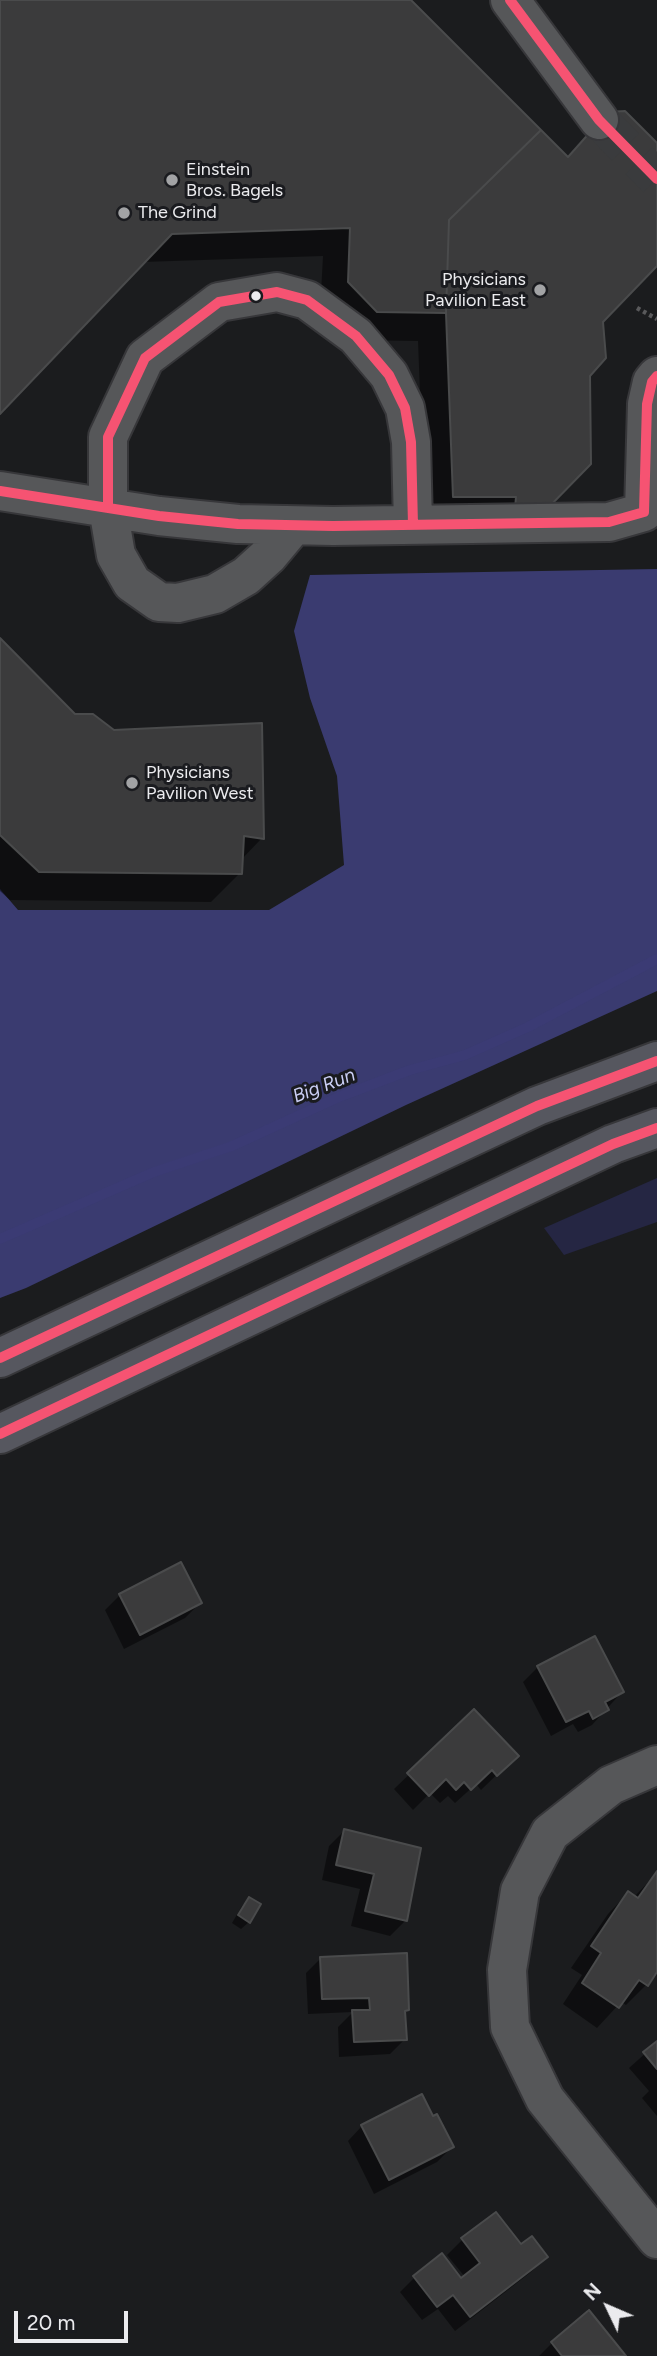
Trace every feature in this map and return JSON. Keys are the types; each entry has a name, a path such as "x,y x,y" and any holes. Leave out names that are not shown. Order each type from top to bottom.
{"main road":[{"path":"0,1358 537,1106 657,1061"},
{"path":"0,1434 613,1144 657,1128"}],"street":[{"path":"510,0 600,120"},
{"path":"293,526 246,576 215,594 178,603 159,602 132,583 116,555 108,508 108,437 145,358 219,302 278,292 307,300 356,335 390,375 405,408 411,442 413,525"},
{"path":"0,491 212,522 293,526 609,522 644,512 647,404 652,382 657,376"},
{"path":"657,1765 611,1785 550,1833 520,1891 507,1970 510,2027 545,2099 657,2239"}],"path":[{"path":"637,308 657,319"}],"shaded area":[{"path":"657,569 657,991 406,1105 26,1288 0,1298 0,889 18,910 269,910 344,865 337,776 310,698 294,631 310,575"},
{"path":"657,1178 657,1222 564,1255 544,1228"}],"building":[{"path":"0,0 411,0 541,130 449,220 446,313 377,312 348,282 350,228 172,234 0,414"},
{"name":"Physicians Pavilion East","path":"625,111 657,143 657,266 603,322 606,358 590,376 591,464 546,510 515,508 516,497 453,497 446,313 449,220 541,130 568,157 608,112"},
{"name":"Physicians Pavilion West","path":"0,638 75,714 93,714 114,730 262,723 264,839 244,836 242,874 39,872 0,835"},
{"path":"181,1562 202,1603 140,1635 119,1594"},
{"path":"595,1636 624,1692 605,1702 609,1710 593,1719 589,1711 566,1722 537,1666"},
{"path":"474,1709 519,1756 497,1776 492,1770 471,1790 464,1782 456,1790 446,1779 429,1796 407,1773"},
{"path":"344,1829 421,1848 407,1921 365,1911 374,1874 336,1865"},
{"path":"657,1871 657,1972 648,1986 639,1980 619,2008 582,1983 601,1953 591,1946 628,1891 638,1898"},
{"path":"249,1897 261,1904 250,1923 238,1915"},
{"path":"407,1953 407,2040 354,2042 352,2010 370,2010 369,1998 322,1999 320,1957"},
{"path":"657,2041 657,2069 643,2052"},
{"path":"422,2094 433,2116 437,2114 454,2147 389,2180 361,2125"},
{"path":"496,2212 521,2244 532,2236 548,2257 470,2317 453,2295 437,2307 413,2276 442,2253 461,2278 480,2263 461,2238"},
{"path":"589,2310 626,2356 562,2356 551,2342"}],"waterway":[{"name":"Big Run","path":"0,1239 154,1172 232,1146 339,1097 410,1070 465,1055 528,1027 657,959"}],"tunnel":[{"path":"599,120 657,179"}],"transit line":[{"path":"510,0 599,120 657,179"},
{"path":"108,508 108,437 145,358 219,302 277,292 307,300 356,336 389,375 405,408 411,442 413,525"},
{"path":"0,491 159,516 238,524 333,526 609,522 644,512 647,404 652,382 657,376"},
{"path":"0,1358 537,1106 657,1061"},
{"path":"0,1434 613,1144 657,1128"}],"place":[{"name":"Einstein Bros. Bagels","path":"172,180"},
{"name":"The Grind","path":"124,213"},
{"name":"Physicians Pavilion East","path":"540,290"},
{"name":"Physicians Pavilion West","path":"132,783"}]}
